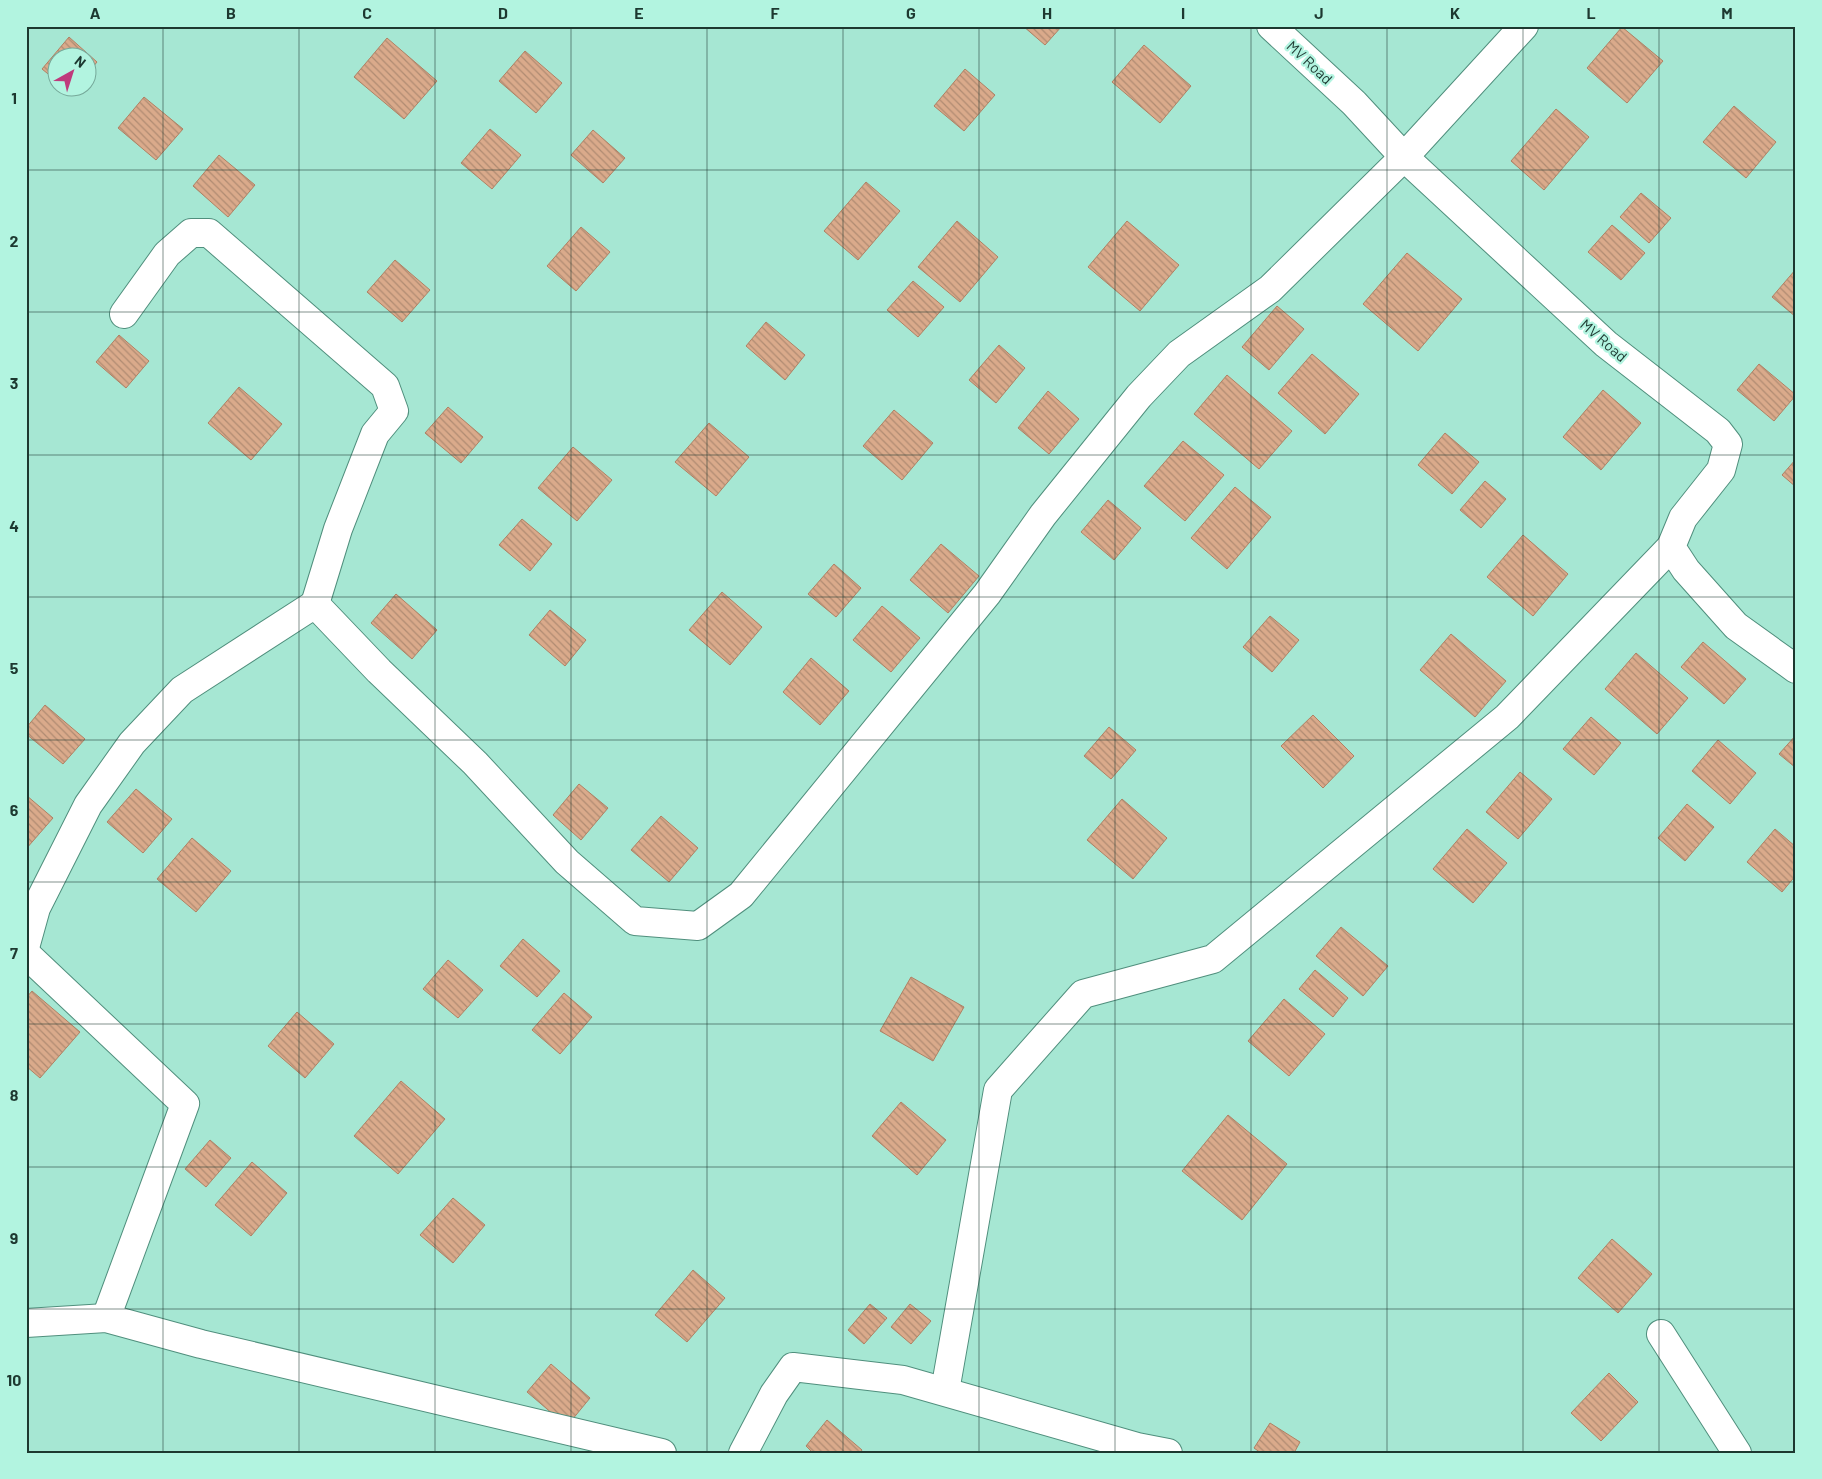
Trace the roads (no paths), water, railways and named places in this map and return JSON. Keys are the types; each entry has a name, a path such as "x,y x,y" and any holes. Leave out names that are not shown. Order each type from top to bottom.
{"street":[{"name":"MV Road","path":"1271,26 1354,103 1404,157 1606,344 1718,431 1728,444 1721,470 1683,518 1671,547"},
{"path":"315,604 379,671 475,763 567,862 635,921 698,926 741,895 980,601 1043,515 1140,396 1179,354 1270,289 1404,157 1524,26"},
{"path":"26,944 36,908 88,805 132,744 182,690 315,604 338,529 375,434 394,411 385,386 209,233 191,233 167,254 124,314"},
{"path":"945,1392 998,1090 1083,994 1214,959 1507,717 1671,547 1686,570 1736,626 1796,669"},
{"path":"26,954 185,1104 106,1318"},
{"path":"26,1323 106,1318 201,1344 662,1453"},
{"path":"1660,1334 1736,1453"},
{"path":"742,1453 774,1394 794,1367 903,1380 1137,1447 1168,1453"}]}
